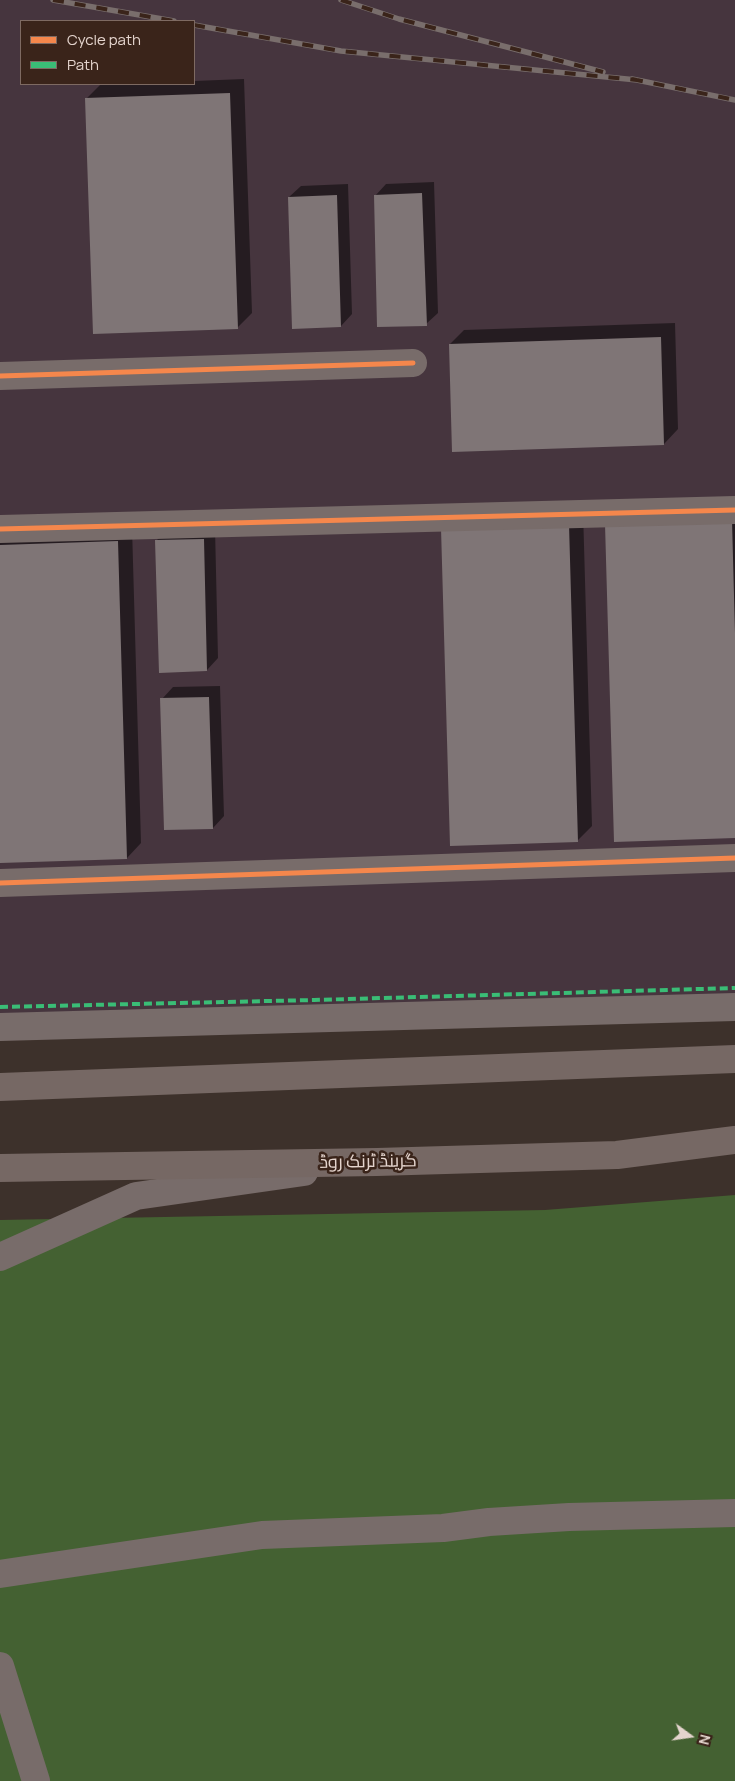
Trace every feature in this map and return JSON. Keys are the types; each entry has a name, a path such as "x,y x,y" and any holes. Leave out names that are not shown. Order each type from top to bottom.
{"highway":[{"path":"0,1087 735,1059"},
{"name":"گرینڈ ٹرنک روڈ","path":"0,1168 377,1162 617,1155 735,1140"}],"street":[{"path":"0,376 412,363"},
{"path":"0,528 735,510"},
{"path":"0,883 735,858"},
{"path":"0,1027 735,1007"},
{"path":"0,1257 136,1196 377,1162"},
{"path":"0,1574 262,1535 443,1528 489,1522 569,1517 735,1513"},
{"path":"0,1666 36,1781"}],"shaded area":[{"path":"0,0 735,0 735,1007 0,1026"}],"green space":[{"path":"735,1195 735,1781 0,1781 0,1220 545,1210"}],"building":[{"path":"230,93 238,329 93,334 85,98"},
{"path":"422,193 427,326 377,327 374,195"},
{"path":"337,195 341,327 292,329 288,197"},
{"path":"661,337 664,445 452,452 449,344"},
{"path":"732,520 735,633 735,838 614,842 605,524"},
{"path":"569,524 578,842 450,846 441,528"},
{"path":"204,539 207,671 159,673 155,540"},
{"path":"118,541 127,859 0,863 0,545"},
{"path":"209,697 213,829 164,830 160,698"}],"railway":[{"path":"53,0 168,20"},
{"path":"341,0 399,19 603,72"},
{"path":"195,25 341,51 637,80"},
{"path":"632,79 735,100"}],"marked path":[{"path":"0,1007 735,988"}],"cycle path":[{"path":"0,376 413,363"},
{"path":"0,529 735,510"},
{"path":"0,883 735,858"}]}
